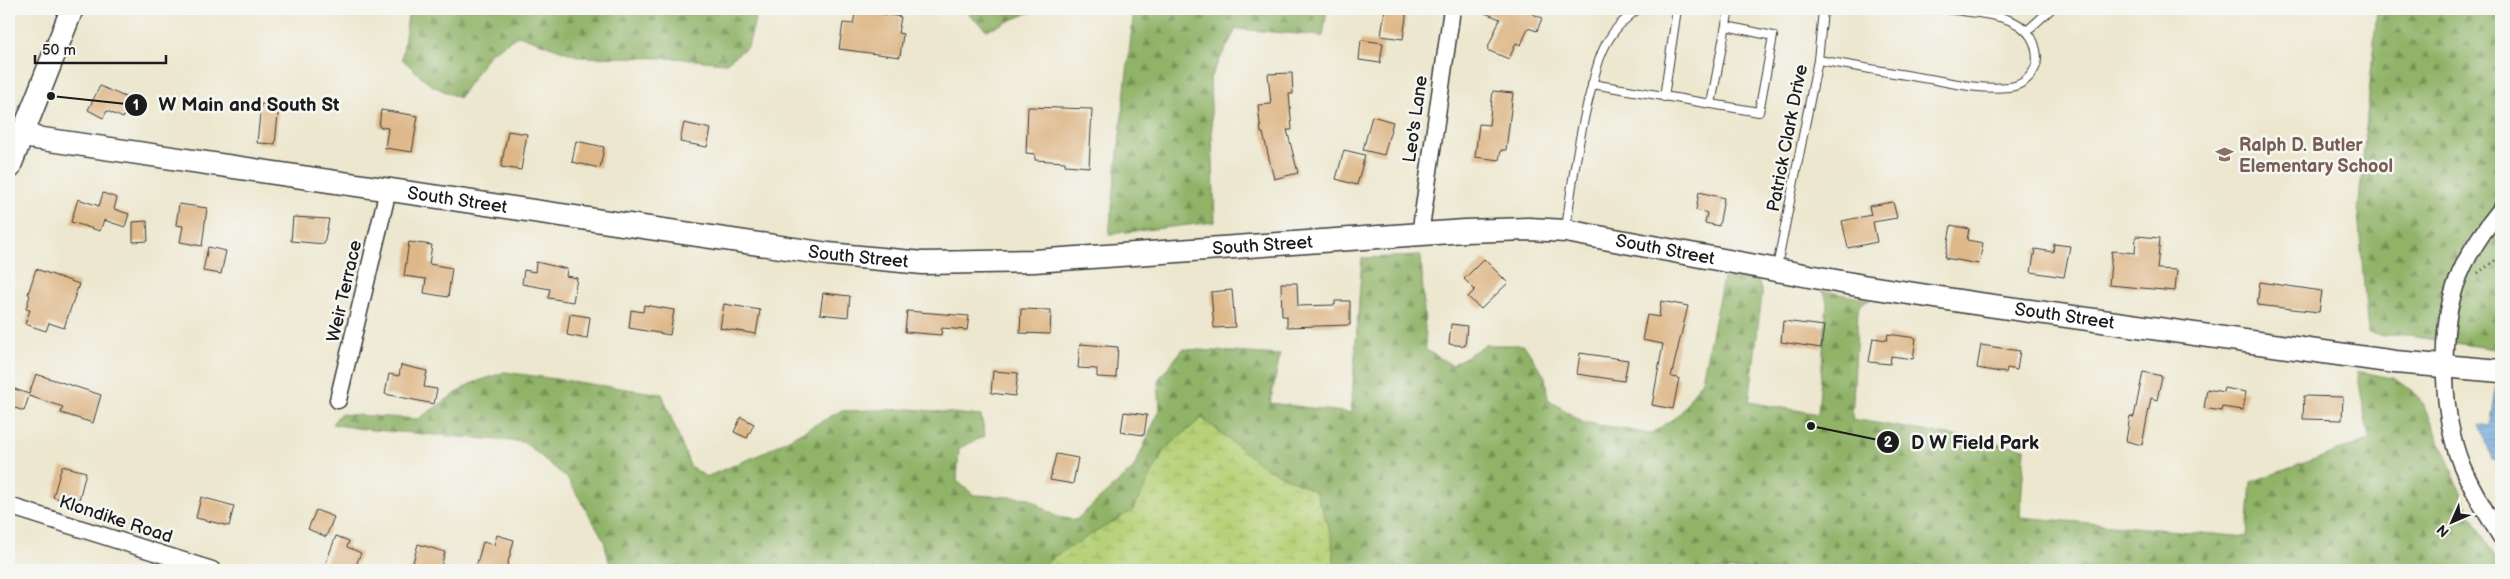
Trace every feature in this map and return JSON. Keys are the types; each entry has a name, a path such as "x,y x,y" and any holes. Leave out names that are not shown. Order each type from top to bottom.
{"street":[{"path":"9,168 72,9"},
{"name":"Leo's Lane","path":"1420,235 1452,9"},
{"name":"South Street","path":"22,136 793,250 916,262 1034,261 1529,229 1566,232 1872,288 2385,361 2501,371"},
{"name":"Weir Terrace","path":"338,400 388,190"},
{"path":"2501,209 2466,259 2455,288 2449,315 2446,365 2452,433 2460,463 2477,498 2501,537"},
{"name":"Klondike Road","path":"9,506 212,570"}],"lane":[{"path":"1566,232 1572,180 1592,84 1599,60 1608,39 1627,17 1638,9"},
{"path":"1664,97 1677,9"},
{"path":"1711,104 1729,9"},
{"path":"1813,9 1824,10"},
{"path":"1818,60 1977,87 2010,87 2027,79 2037,65 2035,42 2028,30 2017,22 2006,19 1947,9"},
{"path":"2028,30 2051,9"},
{"name":"Patrick Clark Drive","path":"1776,270 1818,60 1824,10"},
{"path":"1592,84 1759,112 1773,36 1726,26"}],"green space":[{"path":"409,9 757,9 757,12 748,46 726,63 675,58 580,57 519,35 490,53 459,98 431,85 402,59"},
{"path":"965,9 1038,9 987,30"},
{"path":"1134,9 1327,9 1323,36 1236,29 1210,78 1215,222 1109,234"},
{"path":"2377,9 2501,9 2501,350 2396,334 2384,336 2368,333 2358,213"},
{"path":"1421,256 1426,350 1452,365 1485,345 1524,345 1545,377 1548,399 1582,422 1651,434 1680,414 1702,380 1723,278 1758,280 1762,294 1749,402 1818,414 1827,303 1825,294 1820,290 1870,300 1862,303 1858,311 1852,419 2025,448 2020,517 2247,537 2251,482 2369,440 2357,371 2396,379 2412,390 2419,398 2430,418 2466,504 2501,570 611,570 604,540 568,479 524,442 362,429 332,424 340,414 418,419 470,384 505,372 662,394 690,466 706,477 759,455 841,411 911,409 981,416 985,436 959,448 957,481 974,495 1029,498 1057,517 1076,520 1134,468 1160,409 1158,380 1183,349 1280,355 1270,403 1351,413 1362,258"},
{"path":"1202,418 1261,465 1316,492 1332,538 1335,570 1040,570 1055,556 1133,510 1165,449"}],"water":[{"path":"2501,362 2501,462 2492,459 2480,424 2490,426"}],"building":[{"path":"856,9 871,9 870,12 901,17 898,33 903,34 900,57 839,49 843,23 853,24"},
{"path":"1385,9 1407,9 1403,39 1381,36"},
{"path":"1475,9 1522,9 1542,18 1537,31 1528,28 1521,45 1516,43 1509,59 1487,50 1500,19"},
{"path":"1361,40 1383,43 1380,63 1359,60"},
{"path":"1292,73 1293,94 1289,94 1292,130 1287,130 1298,173 1274,179 1263,133 1261,133 1258,105 1271,104 1268,74"},
{"path":"100,86 132,100 123,118 107,111 103,118 88,110"},
{"path":"1493,91 1513,93 1506,150 1501,150 1499,160 1475,157 1479,124 1489,125"},
{"path":"261,104 279,105 275,144 257,143"},
{"path":"1028,107 1092,109 1089,167 1065,165 1065,162 1035,160 1035,154 1026,153"},
{"path":"381,110 418,116 412,152 385,148 388,128 379,127"},
{"path":"1372,116 1393,122 1384,155 1363,150"},
{"path":"684,123 711,129 707,147 680,142"},
{"path":"508,131 527,134 521,170 501,167"},
{"path":"576,141 604,147 600,168 572,162"},
{"path":"1344,150 1365,155 1357,185 1336,179"},
{"path":"1699,192 1724,198 1719,226 1705,223 1707,213 1696,210"},
{"path":"103,193 117,198 114,209 129,214 125,227 104,220 100,231 71,222 78,199 99,206"},
{"path":"1893,202 1897,218 1873,222 1877,242 1848,248 1842,221 1871,215 1869,206"},
{"path":"179,204 207,208 202,246 180,242 183,226 176,225"},
{"path":"293,217 329,219 324,244 291,241"},
{"path":"147,221 148,241 133,242 133,222"},
{"path":"1951,225 1969,229 1967,240 1983,243 1979,264 1945,258"},
{"path":"2136,236 2160,238 2157,269 2177,270 2175,291 2109,285 2112,251 2135,253"},
{"path":"409,242 432,245 429,264 452,268 448,297 424,293 426,279 404,276"},
{"path":"2054,244 2070,246 2064,277 2031,272 2035,249 2053,252"},
{"path":"208,247 226,251 221,274 203,271"},
{"path":"1484,259 1508,283 1481,309 1468,297 1475,290 1464,279"},
{"path":"536,262 567,269 566,276 577,278 573,302 548,298 550,289 522,284 524,270 535,272"},
{"path":"36,269 79,284 64,328 49,323 46,331 25,324 30,310 26,309 30,295 28,294"},
{"path":"2260,282 2322,291 2319,312 2257,305"},
{"path":"1281,283 1297,283 1298,306 1335,305 1335,301 1350,301 1350,325 1287,327 1287,316 1282,316"},
{"path":"1232,290 1235,327 1214,328 1211,292"},
{"path":"823,293 850,296 848,317 820,314"},
{"path":"1661,301 1688,306 1671,377 1679,378 1673,409 1652,405 1663,344 1642,340 1647,315 1659,317"},
{"path":"724,304 760,310 756,334 720,328"},
{"path":"644,305 674,310 670,335 629,328 631,310 643,312"},
{"path":"1021,309 1051,310 1050,334 1020,333"},
{"path":"907,311 969,316 967,330 942,328 941,335 905,332"},
{"path":"570,314 590,317 587,339 567,335"},
{"path":"1783,321 1824,326 1821,348 1781,342"},
{"path":"1451,324 1467,326 1465,346 1449,344"},
{"path":"1888,334 1916,338 1913,359 1891,356 1890,364 1869,362 1873,338 1887,340"},
{"path":"1080,344 1118,347 1116,378 1097,377 1097,369 1078,368"},
{"path":"1981,345 2020,351 2017,370 2007,368 2006,373 1977,368"},
{"path":"1580,353 1628,360 1624,381 1577,374"},
{"path":"401,365 427,371 424,387 437,389 434,404 385,394 389,374 399,376"},
{"path":"993,371 1018,373 1015,396 991,393"},
{"path":"2143,372 2162,376 2157,400 2151,398 2142,445 2126,441 2130,416 2134,417"},
{"path":"36,374 101,395 93,423 61,413 63,407 29,396 24,411 9,406 9,387 29,394"},
{"path":"2224,388 2246,392 2243,410 2222,407 2221,411 2204,408 2207,389 2223,392"},
{"path":"2304,396 2343,397 2342,420 2303,419"},
{"path":"1124,412 1147,415 1144,435 1121,432"},
{"path":"741,417 754,424 747,438 734,432"},
{"path":"1056,454 1078,458 1073,484 1050,480"},
{"path":"62,466 86,472 78,504 53,497"},
{"path":"201,497 234,506 229,526 196,518"},
{"path":"316,510 334,517 326,537 308,529"},
{"path":"497,535 514,540 506,570 489,570 476,567 483,542 494,545"},
{"path":"336,536 349,541 347,547 361,553 354,570 337,570 325,565"},
{"path":"418,544 445,552 440,570 411,570"}],"place":[{"name":"W Main and South St","path":"51,96"},
{"name":"Ralph D. Butler Elementary School","path":"2225,155"},
{"name":"D W Field Park","path":"1811,426"}]}
